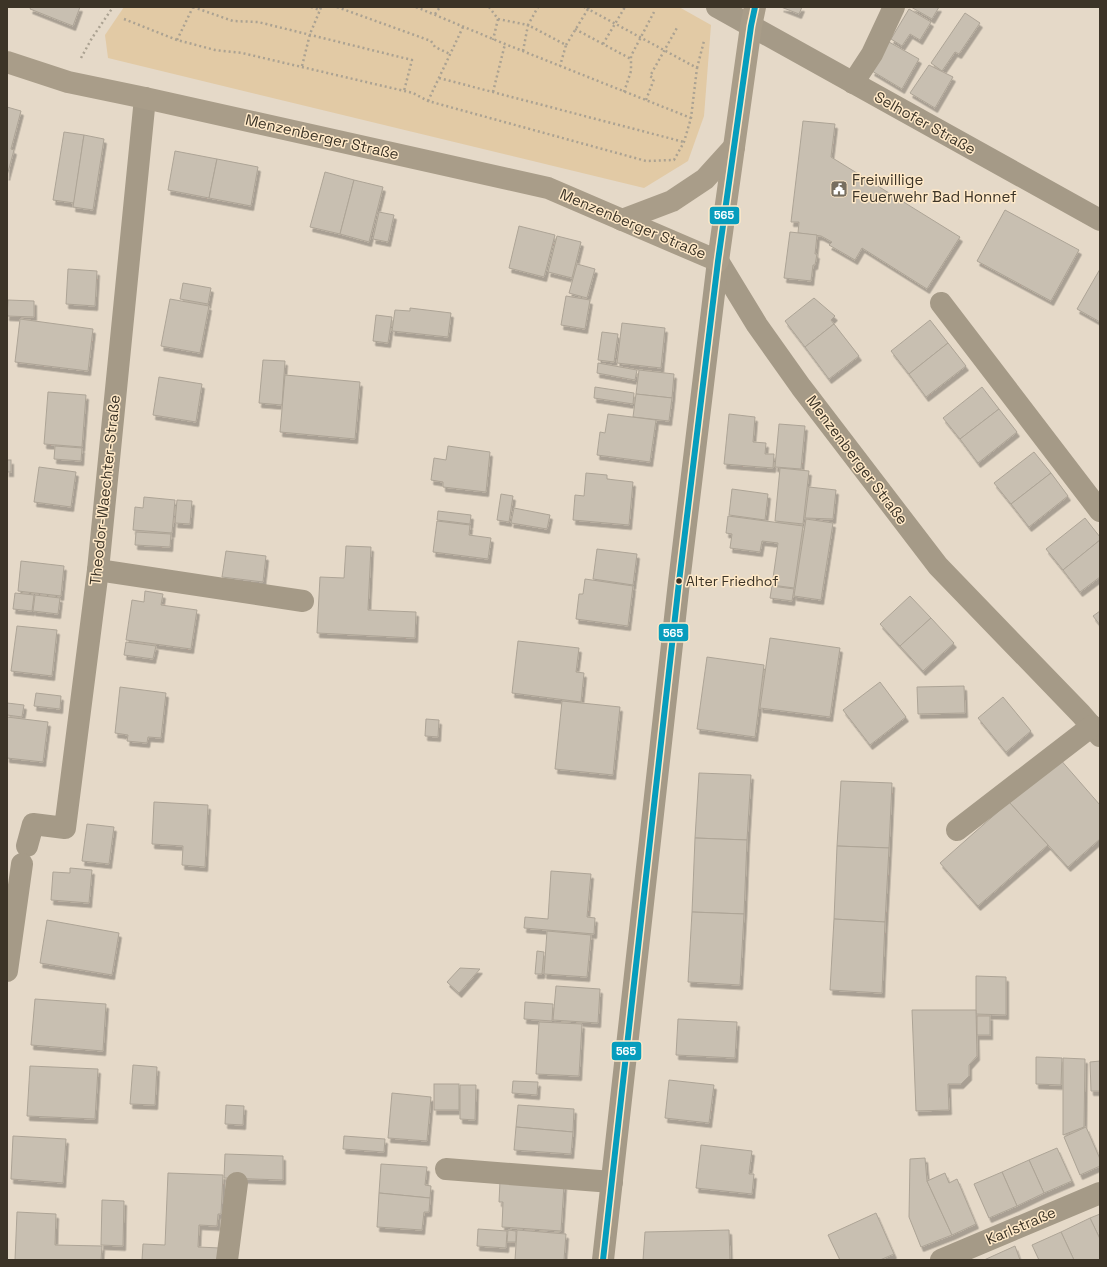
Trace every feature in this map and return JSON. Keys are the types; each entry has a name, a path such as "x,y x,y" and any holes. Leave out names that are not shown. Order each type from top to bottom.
{"main road":[{"path":"718,261 753,16"},
{"name":"Menzenberger Straße","path":"7,62 68,82 548,188 718,261"},
{"path":"622,220 672,201 705,179 734,147"}],"street":[{"name":"Selhofer Straße","path":"717,7 753,16 853,83 1100,220"},
{"path":"853,83 872,54 894,7"},
{"name":"Theodor-Waechter-Straße","path":"7,971 24,855 33,824 65,828 98,570 145,98"},
{"path":"603,1260 678,590 718,261"},
{"name":"Menzenberger Straße","path":"718,261 761,331 801,387 938,566 1097,729"},
{"path":"941,303 1100,511"},
{"path":"98,570 303,601"},
{"path":"957,830 1097,729"},
{"path":"446,1169 612,1182"},
{"path":"227,1260 237,1183"},
{"name":"Karlstraße","path":"941,1260 1100,1193"}],"path":[{"path":"68,82 92,38 113,7"},
{"path":"177,40 193,7 233,21 258,22 412,60 404,91"},
{"path":"302,66 310,34 321,8 311,7"},
{"path":"336,7 431,41 435,47 450,54"},
{"path":"416,7 523,52 691,118"},
{"path":"435,14 440,7"},
{"path":"489,7 498,19 528,26 566,46"},
{"path":"523,52 528,26 538,7"},
{"path":"584,7 697,68"},
{"path":"603,44 625,7"},
{"path":"560,66 566,46 588,8"},
{"path":"624,92 631,72 631,56 654,12"},
{"path":"494,40 498,19"},
{"path":"124,20 177,40 215,50 302,66 413,93 428,101 646,160 674,160 684,142 691,118 697,68 704,42"},
{"path":"646,100 654,79 650,76 663,50 678,26"},
{"path":"428,101 463,27"},
{"path":"575,30 631,60"},
{"path":"493,92 505,44"},
{"path":"439,78 684,142"}],"shaded area":[{"path":"124,7 679,7 711,25 704,116 688,161 644,188 108,58 105,35"}],"building":[{"path":"31,7 80,7 73,26 30,9"},
{"path":"781,7 802,7 799,14"},
{"path":"911,7 939,7 932,19"},
{"path":"909,9 931,22 920,40 910,34 902,46 891,39"},
{"path":"965,13 980,23 959,54 955,52 942,71 931,63"},
{"path":"889,42 919,59 902,89 872,71"},
{"path":"929,65 953,77 935,108 910,93"},
{"path":"7,107 21,111 11,149 14,150 7,176"},
{"name":"Freiwillige Feuerwehr Bad Honnef","path":"803,121 835,124 831,157 960,237 927,289 862,248 855,260 829,245 832,242 821,236 798,233 799,222 791,222"},
{"path":"64,132 84,135 74,203 53,200"},
{"path":"84,135 104,139 93,210 73,207"},
{"path":"175,151 217,159 209,198 168,190"},
{"path":"217,159 258,167 251,206 209,198"},
{"path":"325,172 354,180 340,234 310,227"},
{"path":"354,180 383,187 369,242 340,234"},
{"path":"1005,210 1079,250 1051,301 977,261"},
{"path":"379,212 394,215 388,242 373,239"},
{"path":"519,226 555,235 544,277 509,268"},
{"path":"790,232 817,235 815,254 817,254 815,265 813,265 811,281 784,278"},
{"path":"557,236 581,242 572,278 548,272"},
{"path":"577,264 595,269 587,298 569,293"},
{"path":"68,269 97,271 95,306 66,304"},
{"path":"1100,269 1100,322 1077,309"},
{"path":"183,283 211,288 208,304 180,299"},
{"path":"566,296 590,300 585,329 561,325"},
{"path":"814,298 835,316 831,320 834,324 805,347 785,321"},
{"path":"170,299 209,306 200,353 161,346"},
{"path":"8,300 34,301 34,317 7,316"},
{"path":"410,308 451,313 448,337 392,331 395,310 410,311"},
{"path":"376,315 392,317 388,343 373,341"},
{"path":"20,319 93,329 88,371 15,362"},
{"path":"930,320 948,343 909,374 891,351"},
{"path":"622,323 665,328 661,368 617,363"},
{"path":"834,324 859,356 829,379 805,347"},
{"path":"602,332 618,334 614,362 598,360"},
{"path":"948,343 966,366 926,397 909,374"},
{"path":"263,360 285,361 282,405 259,403"},
{"path":"598,363 637,370 635,380 597,373"},
{"path":"639,370 674,374 672,398 636,394"},
{"path":"285,375 360,382 355,439 280,432"},
{"path":"159,377 202,384 196,422 153,415"},
{"path":"595,387 634,393 633,404 594,398"},
{"path":"982,387 999,409 960,439 943,418"},
{"path":"48,392 86,395 82,447 44,444"},
{"path":"636,394 672,398 669,421 633,417"},
{"path":"999,409 1017,432 978,463 960,439"},
{"path":"608,414 656,420 650,462 597,455 600,432 605,433"},
{"path":"729,414 755,417 753,442 766,443 765,454 774,454 773,468 724,464"},
{"path":"779,424 805,426 801,469 775,467"},
{"path":"55,446 82,448 81,461 54,459"},
{"path":"448,446 490,452 486,492 443,487 443,482 431,480 434,458 446,460"},
{"path":"1034,452 1051,473 1011,504 994,483"},
{"path":"7,460 11,460 11,472 7,472"},
{"path":"39,467 76,472 71,507 34,502"},
{"path":"780,468 809,471 803,524 775,521"},
{"path":"586,473 607,475 607,479 633,482 629,525 573,520 575,495 584,496"},
{"path":"1051,473 1068,496 1029,527 1011,504"},
{"path":"809,487 836,490 833,519 805,518"},
{"path":"732,489 768,494 765,520 729,515"},
{"path":"501,494 513,496 509,522 497,520"},
{"path":"144,497 175,500 172,533 133,530 135,507 143,508"},
{"path":"177,500 192,501 190,524 175,523"},
{"path":"514,508 550,515 547,529 511,523"},
{"path":"438,511 471,515 470,524 437,520"},
{"path":"728,516 803,526 794,588 772,585 778,543 762,541 760,552 730,548 732,534 726,533"},
{"path":"1085,518 1100,537 1100,540 1063,570 1046,549"},
{"path":"806,519 833,523 821,600 794,596"},
{"path":"437,521 470,525 469,535 491,538 488,559 433,552"},
{"path":"136,532 171,534 170,547 135,545"},
{"path":"1100,540 1100,577 1080,592 1063,570"},
{"path":"346,546 371,547 368,610 416,612 415,638 317,633 320,577 344,578"},
{"path":"597,549 637,554 633,585 593,579"},
{"path":"226,551 266,556 263,582 222,577"},
{"path":"21,561 64,566 61,596 18,591"},
{"path":"585,579 633,586 628,626 576,619 579,594 583,594"},
{"path":"772,586 794,589 792,601 770,598"},
{"path":"145,591 163,594 161,605 197,610 191,649 126,640 132,600 144,602"},
{"path":"15,593 34,595 32,611 13,609"},
{"path":"35,595 60,598 58,614 33,611"},
{"path":"910,596 931,618 900,646 880,624"},
{"path":"1100,611 1100,625 1093,616"},
{"path":"931,618 954,643 923,671 900,646"},
{"path":"17,626 57,630 52,676 11,671"},
{"path":"770,638 840,648 830,717 760,708"},
{"path":"518,641 579,648 576,672 584,673 581,702 512,693"},
{"path":"126,642 156,646 153,659 124,655"},
{"path":"707,657 764,665 755,737 697,729"},
{"path":"880,682 906,717 870,745 843,710"},
{"path":"964,686 965,713 918,714 917,687"},
{"path":"120,687 166,693 161,738 148,737 147,743 127,741 128,735 115,733"},
{"path":"36,693 61,696 60,709 34,706"},
{"path":"1003,697 1031,731 1006,752 978,718"},
{"path":"562,701 620,707 613,775 555,769"},
{"path":"7,703 24,705 22,717 7,715"},
{"path":"7,717 48,722 43,762 7,758"},
{"path":"426,719 439,720 438,737 425,736"},
{"path":"1059,758 1100,805 1100,839 1068,867 1009,802"},
{"path":"699,773 751,775 747,840 695,838"},
{"path":"841,781 892,783 889,848 837,846"},
{"path":"154,802 208,805 205,867 182,865 183,846 152,844"},
{"path":"1009,802 1048,845 978,906 940,863"},
{"path":"87,824 114,827 109,864 82,861"},
{"path":"695,838 747,840 744,914 692,912"},
{"path":"837,846 889,848 885,922 834,919"},
{"path":"70,868 92,870 89,903 51,900 53,872 70,873"},
{"path":"551,871 591,874 587,917 595,918 594,934 524,928 525,917 548,919"},
{"path":"692,912 744,914 740,985 688,982"},
{"path":"834,919 885,922 882,993 830,990"},
{"path":"47,920 119,933 112,975 40,963"},
{"path":"547,931 591,935 587,977 544,974"},
{"path":"537,951 544,952 542,974 535,974"},
{"path":"460,968 480,969 459,993 447,982"},
{"path":"976,976 1006,977 1006,1015 976,1014"},
{"path":"556,986 600,989 598,1023 553,1020"},
{"path":"35,999 106,1004 103,1051 31,1045"},
{"path":"525,1002 553,1004 552,1021 524,1019"},
{"path":"912,1010 976,1010 977,1056 969,1065 969,1076 961,1084 948,1084 949,1110 916,1111"},
{"path":"977,1016 990,1016 990,1035 977,1035"},
{"path":"678,1019 737,1022 735,1058 676,1055"},
{"path":"539,1022 582,1024 579,1076 536,1074"},
{"path":"1036,1057 1062,1058 1061,1085 1036,1084"},
{"path":"1063,1058 1085,1059 1084,1127 1063,1135"},
{"path":"1100,1061 1100,1091 1091,1091 1090,1062"},
{"path":"133,1065 157,1067 155,1105 130,1104"},
{"path":"30,1066 98,1069 95,1119 27,1116"},
{"path":"669,1080 714,1085 709,1123 665,1118"},
{"path":"513,1081 538,1082 537,1095 512,1093"},
{"path":"434,1084 459,1084 459,1110 434,1110"},
{"path":"460,1085 476,1085 475,1120 460,1119"},
{"path":"392,1093 431,1097 427,1141 388,1138"},
{"path":"226,1105 244,1106 243,1125 225,1124"},
{"path":"518,1105 574,1109 573,1132 516,1127"},
{"path":"516,1127 573,1132 571,1154 514,1150"},
{"path":"1086,1127 1100,1159 1100,1166 1080,1175 1064,1137"},
{"path":"13,1136 66,1139 63,1183 11,1179"},
{"path":"344,1136 385,1139 384,1152 343,1149"},
{"path":"701,1145 752,1151 749,1174 754,1174 752,1194 696,1188"},
{"path":"1057,1148 1072,1181 1044,1193 1029,1160"},
{"path":"225,1154 283,1156 283,1180 224,1178"},
{"path":"925,1158 927,1181 952,1235 921,1247 909,1217 910,1159"},
{"path":"1029,1160 1044,1193 1017,1206 1002,1172"},
{"path":"381,1164 427,1167 425,1185 431,1186 430,1198 379,1193"},
{"path":"1002,1172 1017,1206 989,1218 974,1184"},
{"path":"168,1173 223,1175 221,1214 218,1214 217,1226 199,1225 198,1247 220,1248 219,1260 142,1260 143,1244 165,1245"},
{"path":"945,1173 949,1183 957,1179 976,1224 952,1235 927,1181"},
{"path":"500,1181 564,1185 561,1231 502,1227 503,1202 499,1202"},
{"path":"379,1193 430,1198 429,1212 424,1212 422,1230 377,1227"},
{"path":"102,1200 124,1201 123,1246 101,1245"},
{"path":"17,1212 56,1214 55,1245 102,1246 101,1260 15,1260"},
{"path":"876,1213 894,1254 880,1260 840,1260 828,1235"},
{"path":"1100,1214 1100,1239 1090,1218"},
{"path":"1090,1218 1100,1239 1100,1260 1074,1260 1061,1232"},
{"path":"478,1229 507,1231 506,1248 477,1246"},
{"path":"508,1230 516,1231 516,1242 507,1242"},
{"path":"517,1230 566,1234 564,1260 515,1260"},
{"path":"729,1230 730,1260 643,1260 645,1232"},
{"path":"1061,1232 1074,1260 1039,1260 1032,1245"},
{"path":"1015,1246 1020,1260 984,1260"}],"transit line":[{"name":"565","path":"603,1260 679,582 718,261 751,26 755,7"}],"place":[{"name":"Freiwillige Feuerwehr Bad Honnef","path":"839,189"},
{"name":"Alter Friedhof","path":"679,581"}]}
